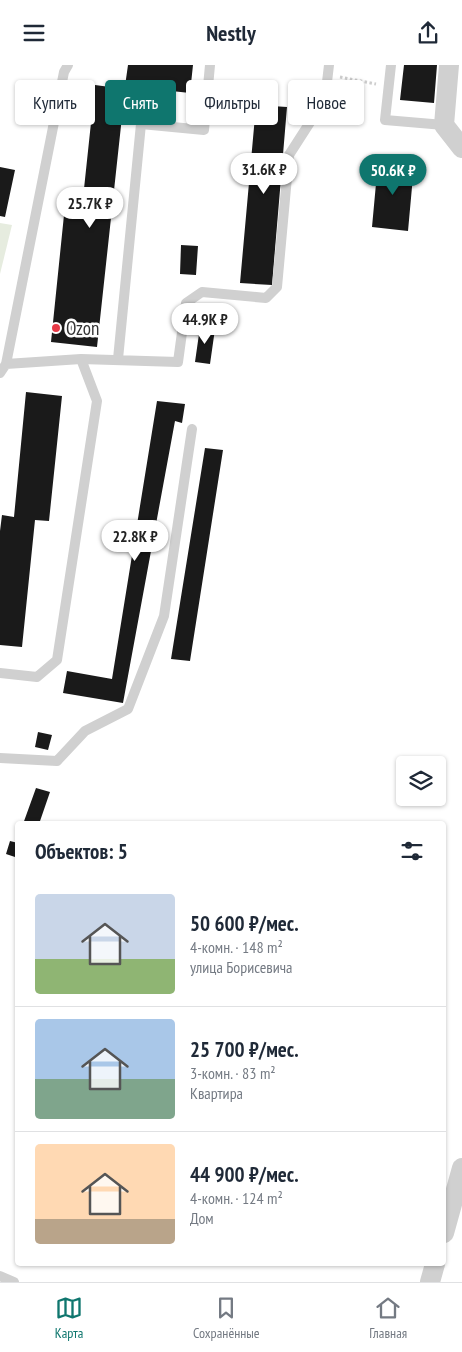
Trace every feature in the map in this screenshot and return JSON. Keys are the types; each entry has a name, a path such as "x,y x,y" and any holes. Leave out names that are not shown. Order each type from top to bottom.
{"street":[{"path":"449,65 444,125 462,149"},
{"path":"446,1226 462,1168"},
{"path":"430,1282 434,1266"}],"lane":[{"path":"0,373 6,364 64,72 68,65"},
{"path":"118,359 141,124 204,131 210,65"},
{"path":"6,364 81,359 178,362 186,303 202,292 266,298 277,287 288,155 326,99 329,65"},
{"path":"391,65 385,120 444,125"},
{"path":"0,673 37,677 57,660 97,401 81,359"},
{"path":"0,758 57,761 85,731 128,709 164,616 192,429"},
{"path":"0,1276 14,1282"}],"path":[{"path":"337,76 380,84"}],"shaded area":[{"path":"0,223 12,225 0,274"}],"building":[{"path":"128,65 193,65 191,80 186,80 186,93 176,91 176,80 126,80"},
{"path":"404,65 437,65 434,103 400,100"},
{"path":"95,85 105,86 105,125 121,125 97,347 51,342 64,215 81,217 91,125 95,125"},
{"path":"278,106 287,107 272,285 240,283 254,125 278,125"},
{"path":"378,162 414,165 408,231 372,227"},
{"path":"0,167 15,170 5,217 0,216"},
{"path":"181,245 198,246 196,275 180,274"},
{"path":"200,327 215,329 210,364 195,362"},
{"path":"26,392 62,396 49,521 35,520 22,647 0,645 0,531 2,515 14,517"},
{"path":"157,401 185,404 182,423 175,421 123,703 63,693 67,671 112,679"},
{"path":"205,448 223,450 190,661 171,659"},
{"path":"38,732 52,735 48,750 35,747"},
{"path":"36,788 50,792 40,821 24,821"},
{"path":"10,841 15,842 15,857 6,854"}],"place":[{"name":"Ozon","path":"56,328"}]}
